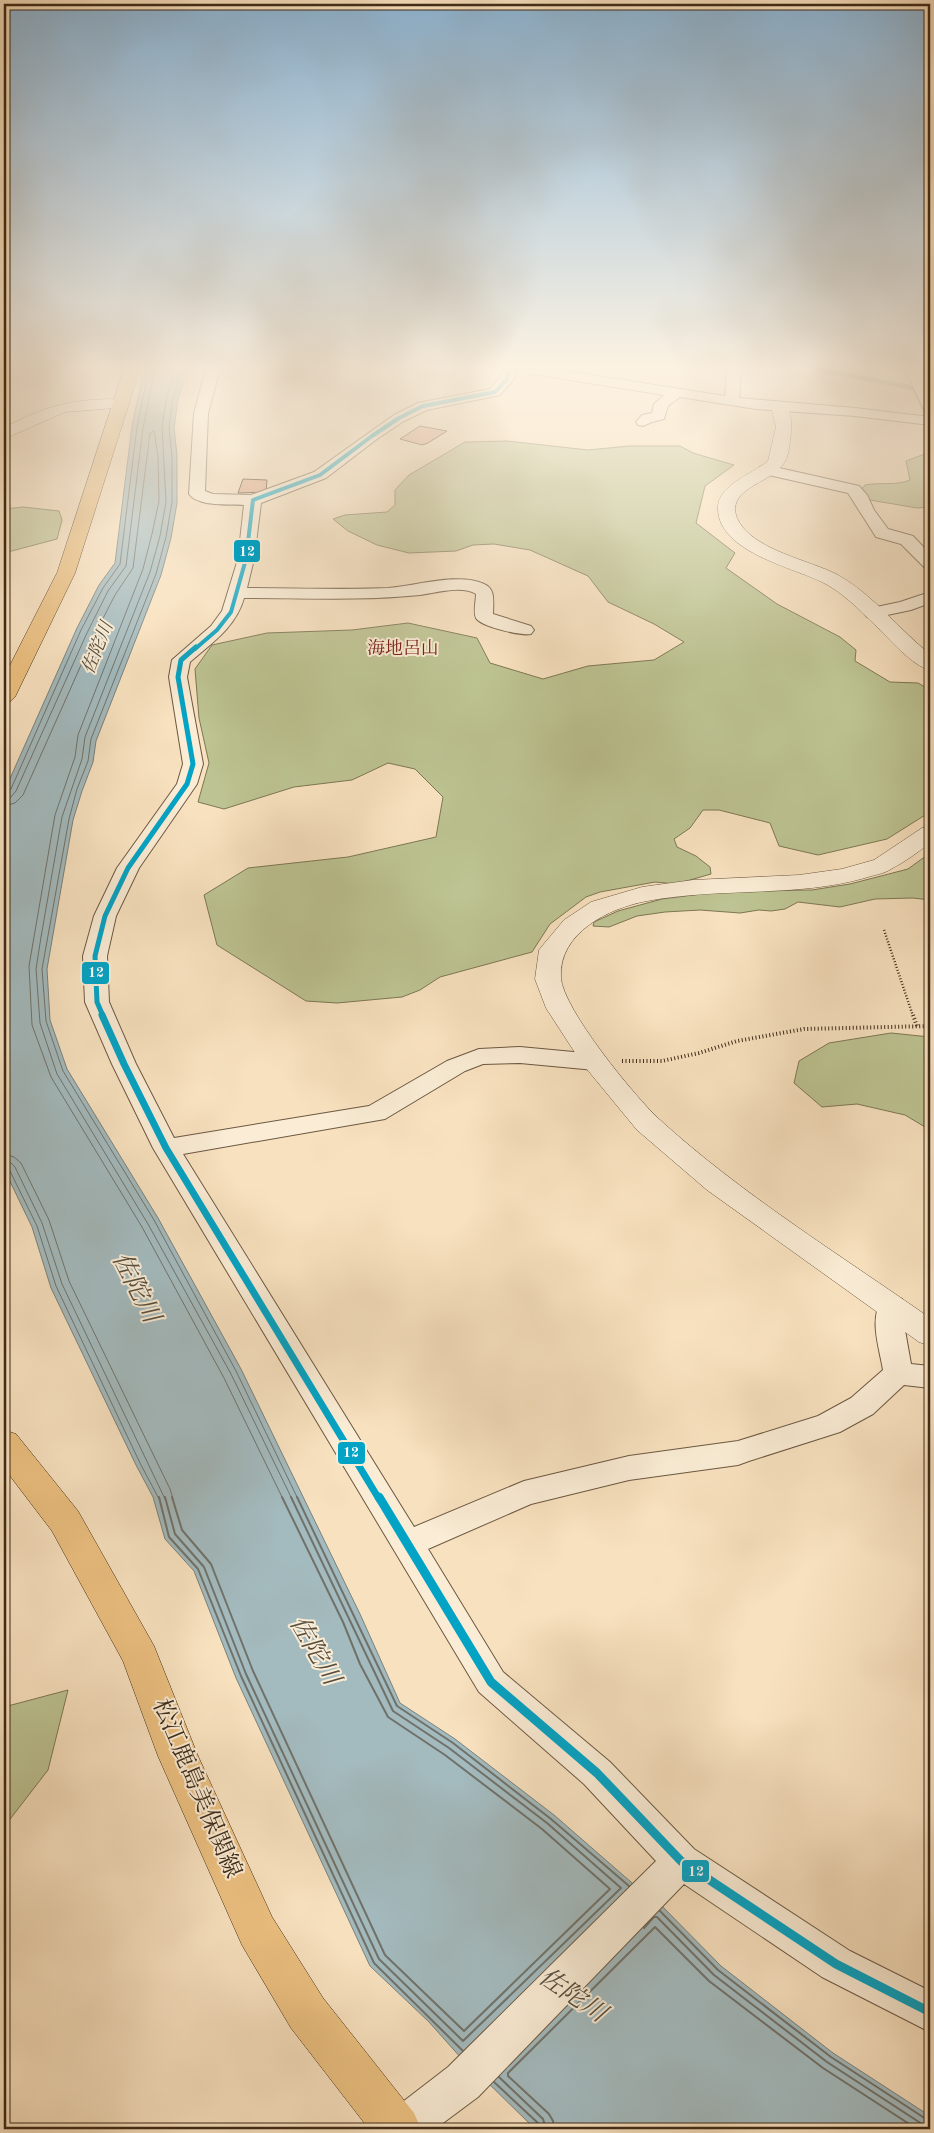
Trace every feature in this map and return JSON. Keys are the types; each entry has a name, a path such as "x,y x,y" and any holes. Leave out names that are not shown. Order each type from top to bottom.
{"main road":[{"path":"4,697 66,573 100,469"},
{"name":"松江鹿島美保関線","path":"4,1443 65,1521 141,1657 178,1756 257,1931 307,2012 398,2129"}],"street":[{"path":"198,469 197,494 211,499 253,500 320,475 329,469"},
{"path":"930,563 907,540 882,533 866,511 859,495 853,489 766,470 734,491 726,503 727,516 733,528 746,541 832,580 851,593 914,652 930,664"},
{"path":"253,500 246,559 231,612 217,630 181,660 178,677 192,764 187,784 128,868 105,916 95,956 97,1002 124,1064 166,1148 491,1682 597,1773 681,1861 836,1964 930,2012"},
{"path":"237,593 389,593 458,585 472,586 480,589 485,594 484,616 496,622 525,630"},
{"path":"873,614 930,597"},
{"path":"930,833 882,865 844,876 799,882 693,887 642,894 600,907 573,925 552,950 548,979 559,1008 595,1062 647,1124 717,1183 930,1334"},
{"path":"166,1148 376,1113 456,1066 479,1058 520,1055 595,1062"},
{"path":"892,1306 889,1319 898,1373"},
{"path":"407,1544 524,1494 629,1468 738,1453 828,1424 862,1406 898,1373"},
{"path":"898,1373 930,1378"},
{"path":"402,2129 463,2082 681,1861"}],"path":[{"path":"884,930 916,1026"},
{"path":"595,1062 662,1060 699,1053 737,1041 804,1029 930,1026"}],"green space":[{"path":"420,469 729,469 705,486 696,523 735,553 726,568 777,604 840,637 856,650 855,661 890,682 918,683 930,690 930,812 887,839 818,855 779,846 770,823 719,810 703,810 690,828 674,839 677,847 696,856 710,867 711,874 676,884 655,882 600,892 586,897 550,924 532,952 440,977 420,990 402,997 337,1003 306,1001 217,945 204,895 248,868 348,857 436,837 443,797 415,769 388,763 352,780 294,787 224,809 198,802 209,763 199,718 195,669 212,645 267,633 352,630 408,623 477,638 490,663 543,679 588,666 654,660 684,642 654,624 608,602 588,576 530,550 494,544 473,545 456,551 409,553 377,545 348,531 333,519 345,515 387,512 395,505 395,490 409,475"},
{"path":"908,469 930,469 930,507 917,508 864,499 862,489 865,485 899,483 910,480"},
{"path":"23,507 59,511 62,520 57,539 4,553 4,509"},
{"path":"930,853 930,900 913,898 875,899 840,907 798,902 785,909 740,913 700,910 665,912 637,916 609,927 593,926 594,922 618,911 662,899 725,891 812,890 850,884 908,869"},
{"path":"891,1033 930,1037 930,1130 905,1115 857,1104 822,1107 794,1083 799,1061 829,1043"},
{"path":"68,1690 48,1770 4,1827 4,1707"}],"water":[{"name":"佐陀川","path":"127,469 177,469 177,503 171,538 161,575 96,741 93,762 73,820 47,969 50,1020 67,1069 158,1218 241,1369 360,1614 400,1703 455,1739 554,1815 639,1889 462,2059 429,2022 370,1966 236,1678 194,1571 165,1539 153,1497 51,1288 32,1227 4,1169 4,792 77,628 99,585 115,563"},
{"name":"佐陀川","path":"656,1900 721,1966 833,2053 930,2116 930,2129 539,2129 531,2125 480,2075"}],"building":[{"path":"243,479 267,480 266,492 238,493"}],"transit line":[{"name":"12","path":"329,469 320,475 253,500 246,559 231,612 217,630 181,660 178,677 193,764 187,784 128,868 105,916 95,956 97,1002 124,1064 166,1148 491,1682 597,1773 681,1861 836,1964 930,2012"}],"district":[{"name":"海地呂山","path":"403,649"}]}
